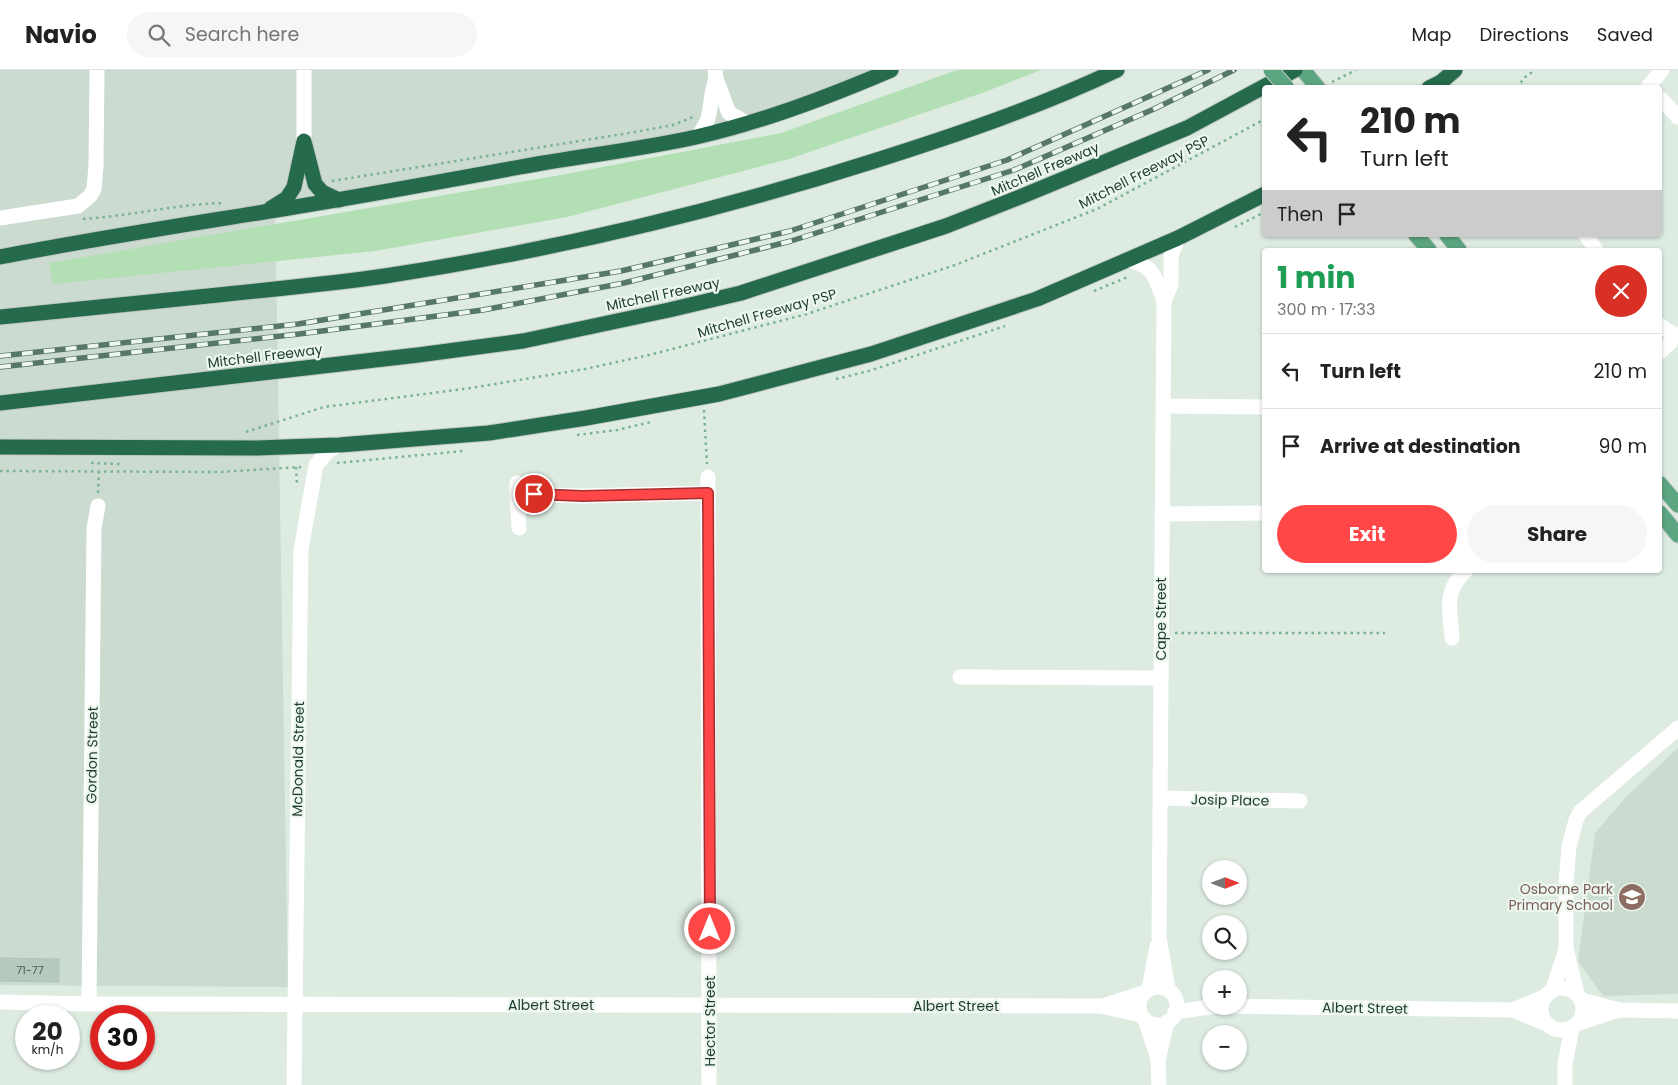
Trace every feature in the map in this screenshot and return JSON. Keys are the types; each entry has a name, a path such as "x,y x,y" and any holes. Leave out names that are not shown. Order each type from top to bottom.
{"highway":[{"path":"0,257 83,240 266,212 544,163 637,149 747,123 815,100 891,70"},
{"path":"0,317 291,288 384,276 646,225 743,201 911,149 1010,114 1117,70"},
{"name":"Mitchell Freeway","path":"1266,85 1294,70"},
{"path":"1437,85 1455,70"},
{"name":"Mitchell Freeway","path":"0,403 418,355 523,340 741,293 946,226 1020,197 1187,128 1262,87"},
{"path":"304,142 316,184 322,192 338,200"},
{"path":"266,212 288,198 294,187 304,142"},
{"path":"0,448 257,448 339,445 489,433 719,394 872,354 1037,299 1178,238 1262,196"}],"main road":[{"path":"1271,70 1284,85"},
{"path":"1303,70 1325,85"},
{"path":"1418,237 1427,248"},
{"path":"1449,237 1457,248"},
{"path":"1662,486 1678,505"},
{"path":"1662,515 1678,535"}],"street":[{"path":"0,218 78,206 90,196 94,189 96,172 96,70"},
{"path":"304,70 304,142"},
{"path":"1650,85 1662,70"},
{"path":"715,75 729,113 747,123"},
{"path":"698,136 706,127 711,113 711,92 715,75"},
{"path":"1662,100 1678,117"},
{"path":"1587,237 1595,248"},
{"name":"Cape Street","path":"1164,301 1171,285 1171,256 1178,238"},
{"name":"Cape Street","path":"1128,260 1143,263 1148,267 1156,279 1164,301 1159,937 1171,1005 1158,1060 1159,1085"},
{"path":"1662,326 1676,335 1662,350"},
{"path":"1163,406 1262,408"},
{"name":"McDonald Street","path":"294,1085 301,550 316,465 328,451 339,445"},
{"name":"Hector Street","path":"708,477 709,1085"},
{"path":"519,528 517,489 582,496 708,493"},
{"name":"Gordon Street","path":"89,1004 94,528 98,506"},
{"path":"1162,514 1262,513"},
{"path":"1452,638 1449,598 1453,586 1464,573"},
{"path":"960,677 1161,678"},
{"path":"1565,1085 1565,1064 1575,1026 1583,1013 1566,948 1566,883 1569,847 1576,820 1580,812 1678,728"},
{"name":"Josip Place","path":"1160,798 1300,801"},
{"name":"Cape Street","path":"1146,991 1159,937"},
{"path":"1565,1064 1550,1026 1543,1018 1542,1009 1566,948"},
{"path":"1171,1005 1156,1024 1143,1017 1139,1008 1140,1000 1146,991 1155,987 1171,1005 1202,1005"},
{"path":"1549,993 1564,988 1579,997 1619,1010 1678,1011"},
{"name":"Albert Street","path":"1101,1006 1146,991"},
{"name":"Albert Street","path":"1513,1010 1549,993"},
{"name":"Albert Street","path":"0,1002 89,1004 1101,1006 1143,1017"},
{"name":"Albert Street","path":"1171,1005 1202,1006"},
{"name":"Albert Street","path":"1247,1006 1513,1010 1550,1026"},
{"path":"1550,1026 1560,1030 1619,1010"},
{"name":"Cape Street","path":"1143,1017 1158,1060"}],"path":[{"path":"1325,85 1356,70"},
{"path":"1519,85 1524,78 1535,70"},
{"path":"316,184 635,132 673,125 689,118 711,113"},
{"name":"Mitchell Freeway PSP","path":"246,432 324,407 471,388 585,369 807,314 955,265 1097,209 1262,121"},
{"path":"75,220 108,218 201,204 225,203"},
{"path":"704,410 708,477"},
{"path":"98,506 99,472"},
{"path":"1161,633 1386,633"}],"shaded area":[{"path":"0,70 872,70 833,86 757,112 682,133 275,202 288,987 0,985"},
{"name":"Osborne Park Primary School","path":"1678,748 1678,994 1603,996 1578,961 1595,833 1625,798"}],"green space":[{"path":"957,70 1041,70 982,93 789,159 567,217 375,251 53,284 49,263 561,175 781,133"}],"building":[{"path":"0,958 59,959 59,982 0,981"}],"railway":[{"path":"0,356 298,324 621,271 790,231 1007,160 1208,70"},
{"path":"0,367 299,334 483,310 624,283 791,241 1014,170 1154,109 1234,70"}],"place":[{"name":"Osborne Park Primary School","path":"1632,897"}],"route":[{"path":"534,494 582,496 708,493 710,929"}]}
